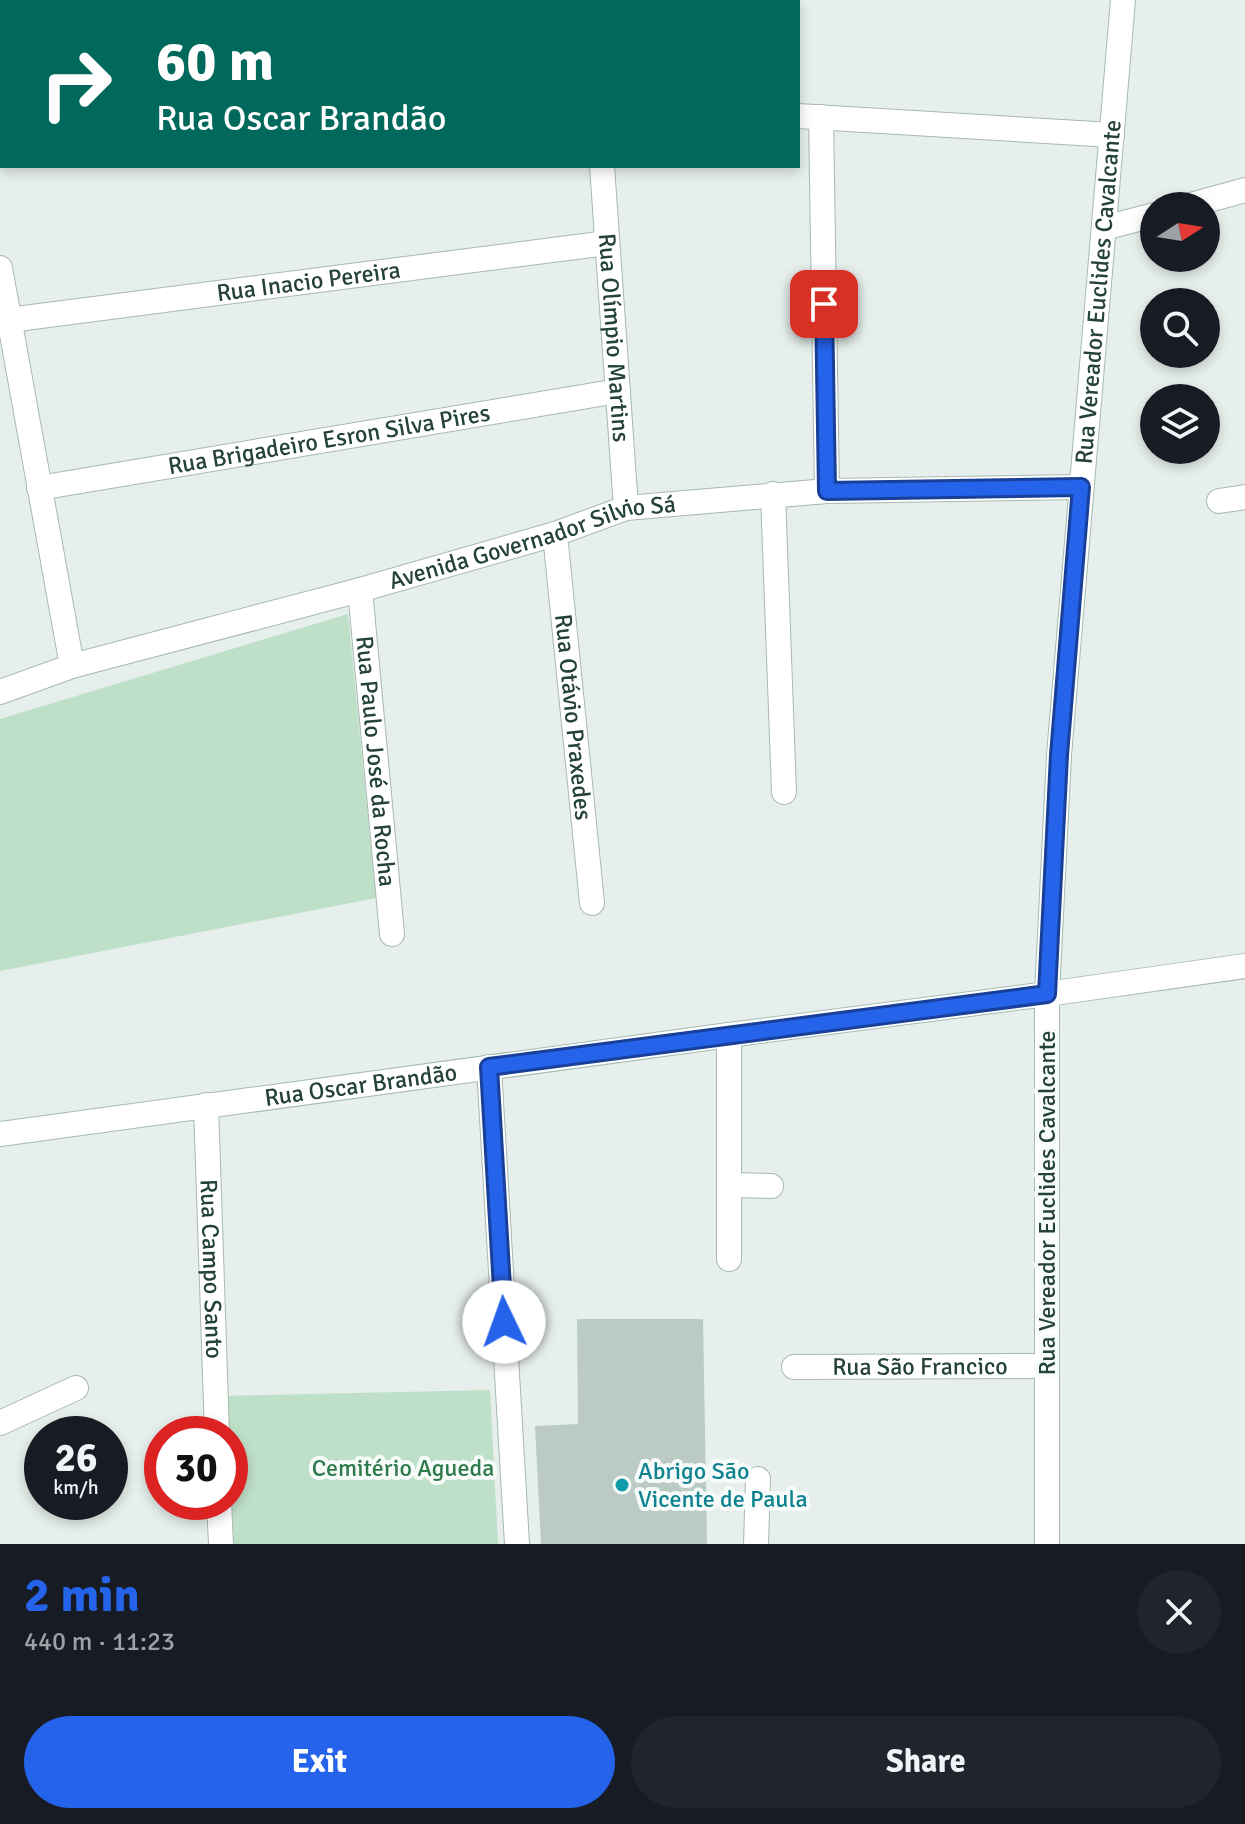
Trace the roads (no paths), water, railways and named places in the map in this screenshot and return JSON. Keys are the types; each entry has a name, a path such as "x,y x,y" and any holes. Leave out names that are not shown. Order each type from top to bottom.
{"street":[{"name":"Rua Vereador Euclides Cavalcante","path":"1047,1544 1047,994 1059,755 1123,0"},
{"path":"827,491 810,116 1112,135"},
{"name":"Rua Olímpio Martins","path":"602,168 626,508"},
{"path":"1220,197 1245,190"},
{"path":"1104,228 1140,219"},
{"name":"Rua Inacio Pereira","path":"9,320 607,243"},
{"path":"0,268 72,666"},
{"name":"Rua Brigadeiro Esron Silva Pires","path":"39,488 618,391"},
{"name":"Avenida Governador Silvio Sá","path":"0,692 72,666 360,590 555,534 626,508 827,491 1081,487"},
{"path":"773,494 784,792"},
{"path":"1219,501 1245,497"},
{"name":"Rua Otávio Praxedes","path":"555,534 592,903"},
{"name":"Rua Paulo José da Rocha","path":"360,590 392,934"},
{"name":"Rua Oscar Brandão","path":"0,1134 1245,966"},
{"path":"729,1035 729,1259"},
{"path":"489,1067 517,1544"},
{"name":"Rua Campo Santo","path":"206,1105 216,1416"},
{"path":"729,1185 771,1186"},
{"name":"Rua São Francico","path":"794,1367 1046,1366"},
{"path":"0,1423 76,1388"},
{"path":"756,1544 758,1479"},
{"path":"220,1520 221,1544"}],"place":[{"name":"Abrigo São Vicente de Paula","path":"622,1485"}],"park label":[{"name":"Cemitério Agueda","path":"403,1468"}]}
